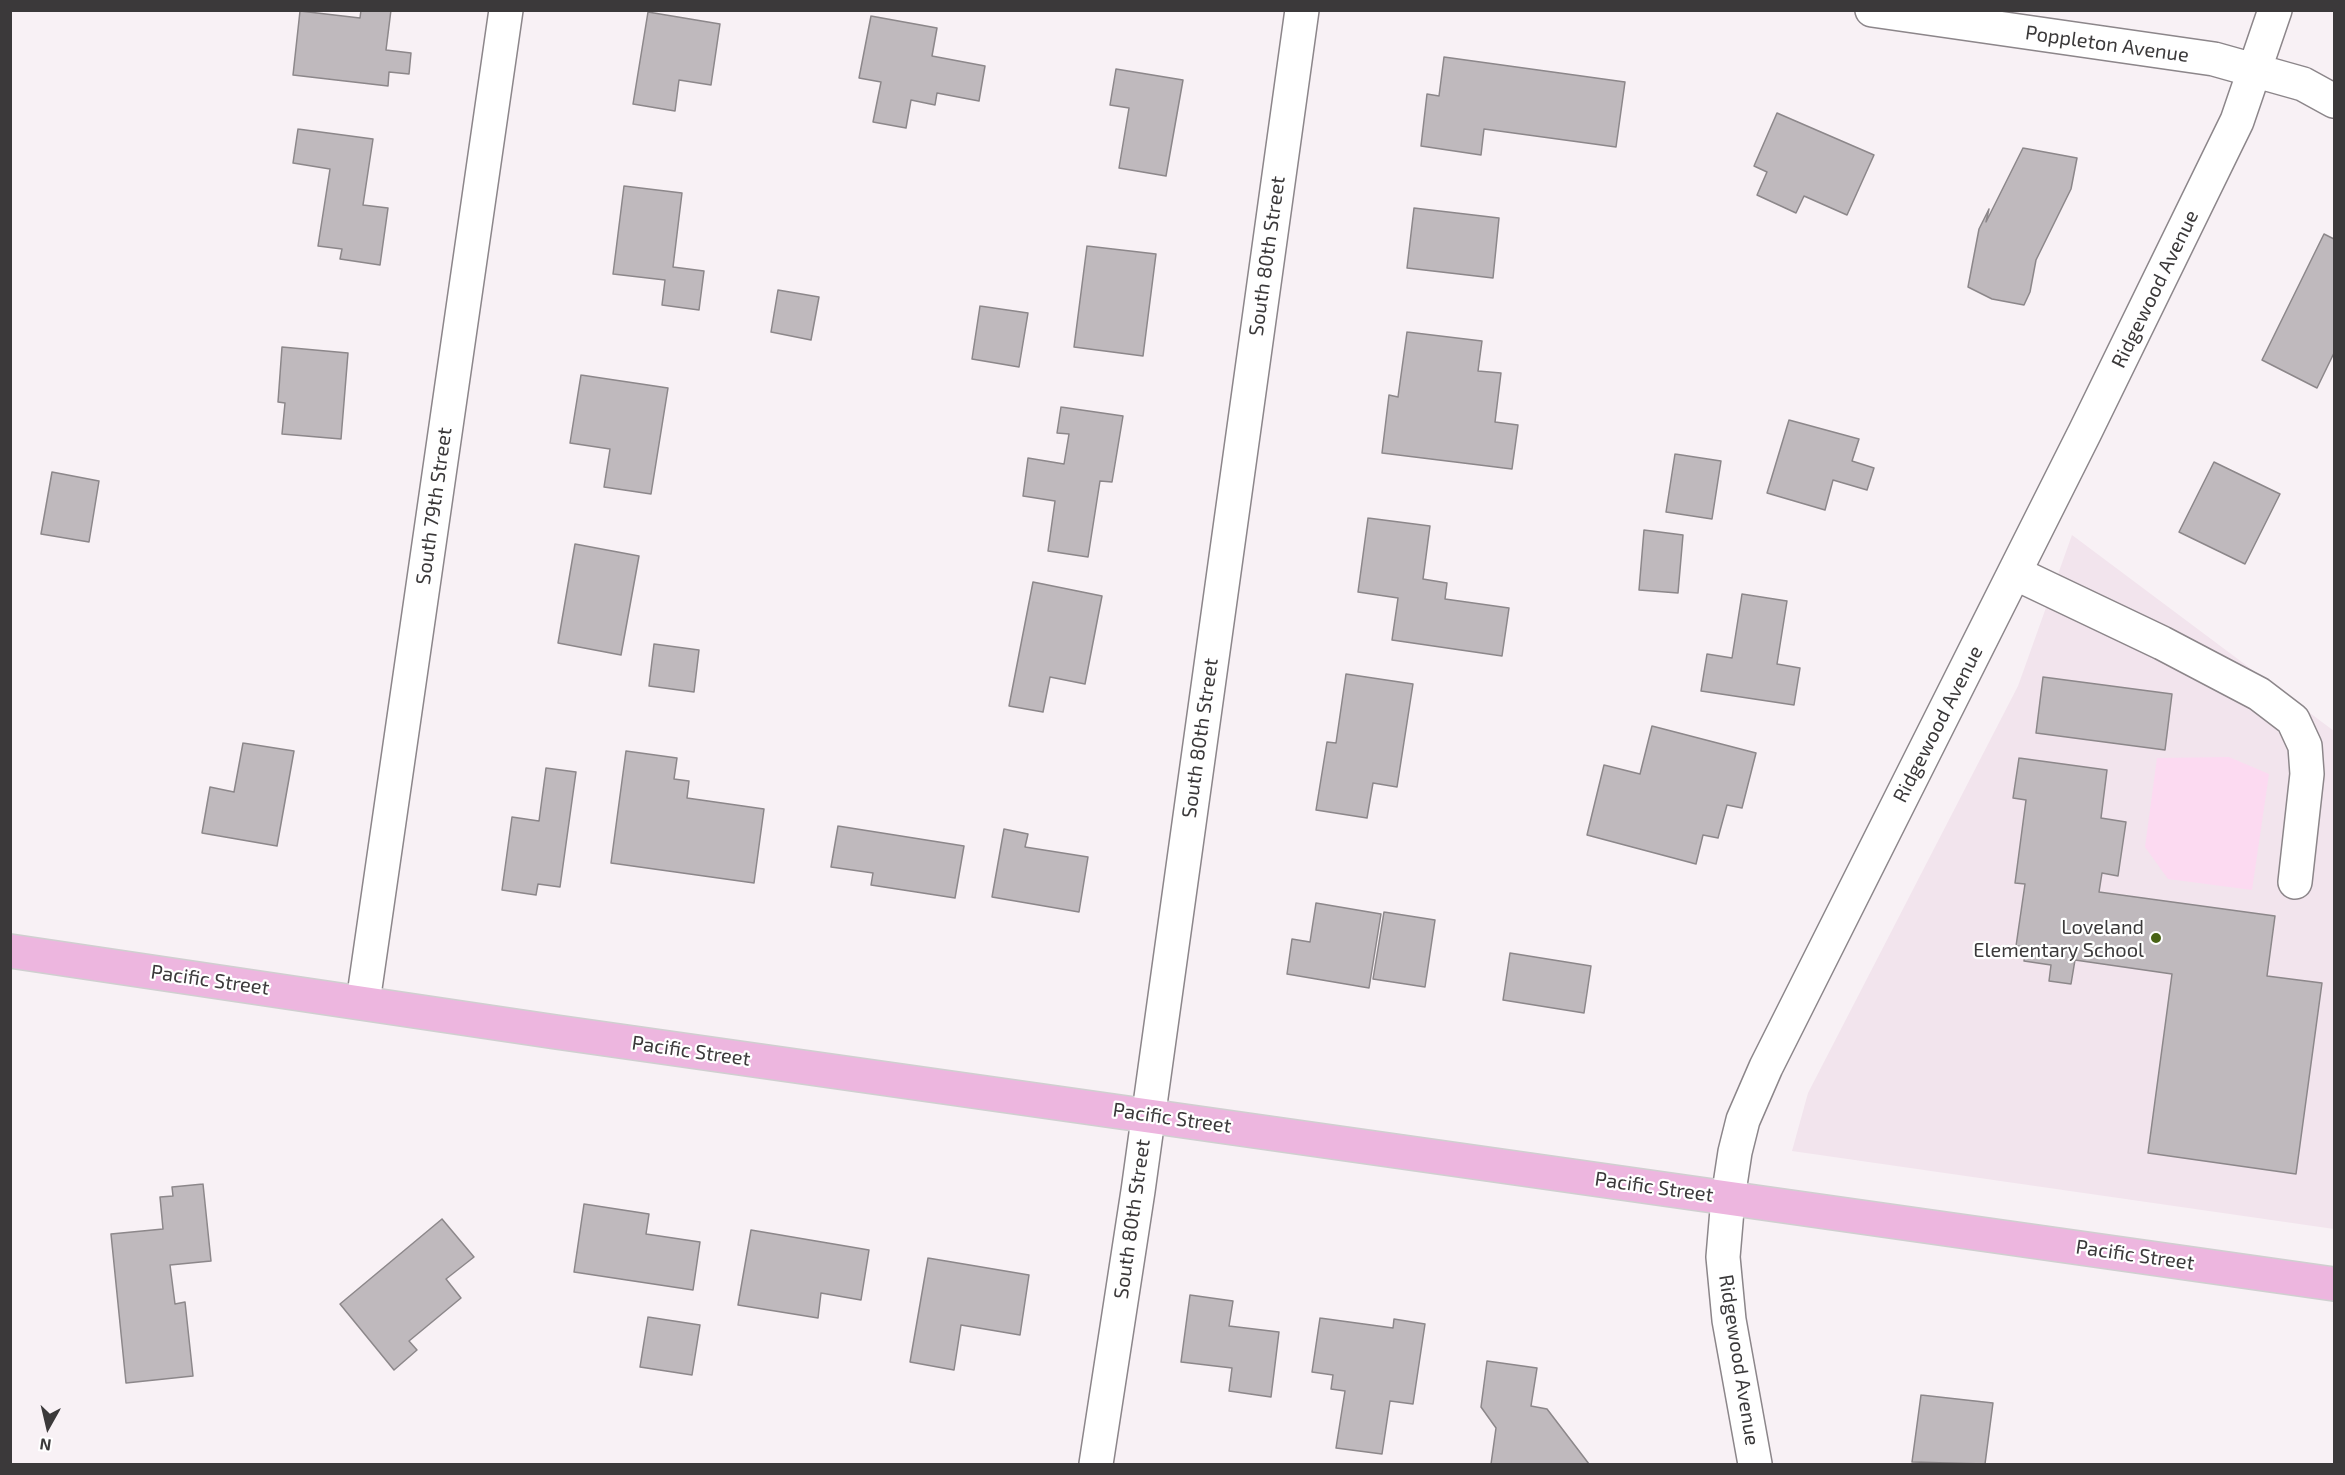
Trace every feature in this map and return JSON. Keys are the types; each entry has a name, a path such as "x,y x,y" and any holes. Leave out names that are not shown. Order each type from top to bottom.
{"main road":[{"name":"Pacific Street","path":"10,951 556,1032 2334,1284"}],"street":[{"name":"South 79th Street","path":"363,1002 506,10"},
{"name":"South 80th Street","path":"1096,1464 1302,10"},
{"name":"Poppleton Avenue","path":"1872,10 2214,59 2304,84 2334,101"},
{"name":"Ridgewood Avenue","path":"1755,1464 1725,1286 1723,1257 1728,1198 1735,1152 1743,1120 1766,1067 2015,573 2237,121 2275,10"},
{"path":"2015,573 2162,643 2259,694 2294,720 2305,746 2307,774 2295,882"}],"shaded area":[{"path":"2072,535 2334,731 2334,1229 1792,1151 1808,1093 2018,686"},
{"path":"2229,757 2269,774 2252,890 2168,879 2145,847 2157,758"}],"building":[{"path":"361,10 391,10 386,50 411,53 409,74 389,72 388,86 293,75 300,11 360,18"},
{"path":"648,12 720,24 711,85 679,80 675,111 633,104"},
{"path":"871,16 937,28 932,56 985,66 979,101 937,93 935,105 911,100 906,128 873,122 881,82 859,78"},
{"path":"1444,57 1625,82 1616,147 1484,129 1481,155 1421,146 1427,94 1439,96"},
{"path":"1116,69 1183,80 1166,176 1119,168 1129,108 1110,105"},
{"path":"1777,113 1874,155 1847,215 1804,196 1796,213 1757,195 1767,172 1754,166"},
{"path":"298,129 373,139 363,205 388,208 380,265 340,259 342,249 318,246 330,169 293,163"},
{"path":"2023,148 2077,158 2071,189 2036,260 2030,292 2024,305 1992,299 1968,287 1979,229 1989,209 1986,222"},
{"path":"624,186 682,193 673,267 704,271 699,310 662,305 665,280 613,274"},
{"path":"1414,208 1499,218 1493,278 1407,268"},
{"path":"2324,234 2334,239 2334,353 2317,388 2262,360"},
{"path":"1087,246 1156,254 1143,356 1074,347"},
{"path":"778,290 819,297 811,340 771,332"},
{"path":"980,306 1028,313 1019,367 972,359"},
{"path":"1407,332 1482,341 1478,371 1501,373 1495,422 1518,425 1512,469 1382,453 1389,395 1398,397"},
{"path":"282,347 348,353 341,439 282,434 285,403 278,402"},
{"path":"581,375 668,388 651,494 604,487 610,449 570,443"},
{"path":"1061,407 1123,416 1112,482 1100,481 1088,557 1048,551 1055,501 1023,496 1028,458 1064,464 1069,434 1057,433"},
{"path":"1789,420 1859,439 1852,461 1874,468 1867,490 1833,480 1825,510 1767,493"},
{"path":"1675,454 1721,461 1712,519 1666,512"},
{"path":"2214,462 2280,494 2245,564 2179,532"},
{"path":"52,472 99,481 89,542 41,534"},
{"path":"1368,518 1430,526 1423,579 1447,583 1445,599 1509,608 1502,656 1392,640 1398,598 1358,592"},
{"path":"1644,530 1683,535 1678,593 1639,590"},
{"path":"575,544 639,556 621,655 558,643"},
{"path":"1033,582 1102,596 1085,684 1050,677 1043,712 1009,706"},
{"path":"1742,594 1787,601 1777,664 1800,668 1794,705 1701,691 1707,654 1732,658"},
{"path":"654,644 699,650 694,692 649,686"},
{"path":"1346,674 1413,684 1397,787 1373,783 1367,818 1316,810 1327,742 1336,743"},
{"path":"2043,677 2172,694 2165,750 2036,733"},
{"path":"1652,726 1756,753 1742,808 1727,805 1718,838 1703,835 1696,864 1587,835 1604,765 1640,774"},
{"path":"243,743 294,751 277,846 202,833 210,787 234,792"},
{"path":"626,751 677,758 674,779 689,781 687,798 764,809 754,883 611,863"},
{"path":"2019,758 2107,770 2101,818 2126,822 2118,876 2102,873 2099,892 2275,916 2267,976 2322,983 2296,1174 2148,1153 2172,974 2075,960 2071,984 2049,981 2051,965 2024,961 2026,947 2016,946 2025,884 2015,883 2026,800 2013,798"},
{"path":"546,768 576,772 560,887 538,884 536,895 502,890 512,817 539,821"},
{"path":"838,826 964,846 955,898 871,885 873,873 831,867"},
{"path":"1004,829 1028,834 1025,847 1088,857 1079,912 992,897"},
{"path":"1316,903 1381,914 1369,988 1287,974 1292,939 1310,942"},
{"path":"1384,912 1435,920 1425,987 1373,979"},
{"path":"1510,953 1591,966 1584,1013 1503,1000"},
{"path":"203,1184 211,1261 170,1265 175,1304 185,1302 193,1376 126,1383 111,1234 163,1229 160,1197 173,1196 172,1187"},
{"path":"584,1204 649,1214 646,1234 700,1242 693,1290 574,1272"},
{"path":"442,1219 474,1257 446,1279 461,1298 409,1341 417,1350 394,1370 340,1304"},
{"path":"751,1230 869,1250 861,1300 821,1293 818,1318 738,1305"},
{"path":"928,1258 1029,1275 1020,1335 961,1325 954,1370 910,1362"},
{"path":"1190,1295 1233,1301 1229,1326 1279,1332 1271,1397 1229,1391 1232,1368 1181,1362"},
{"path":"648,1317 700,1325 692,1375 640,1367"},
{"path":"1320,1318 1393,1328 1394,1319 1425,1324 1413,1404 1390,1401 1382,1454 1336,1448 1345,1391 1331,1389 1333,1375 1312,1372"},
{"path":"1487,1361 1537,1368 1531,1406 1547,1409 1589,1464 1491,1464 1496,1428 1481,1407"},
{"path":"1921,1395 1993,1403 1985,1464 1912,1462"}],"place":[{"name":"Loveland Elementary School","path":"2156,938"}]}
